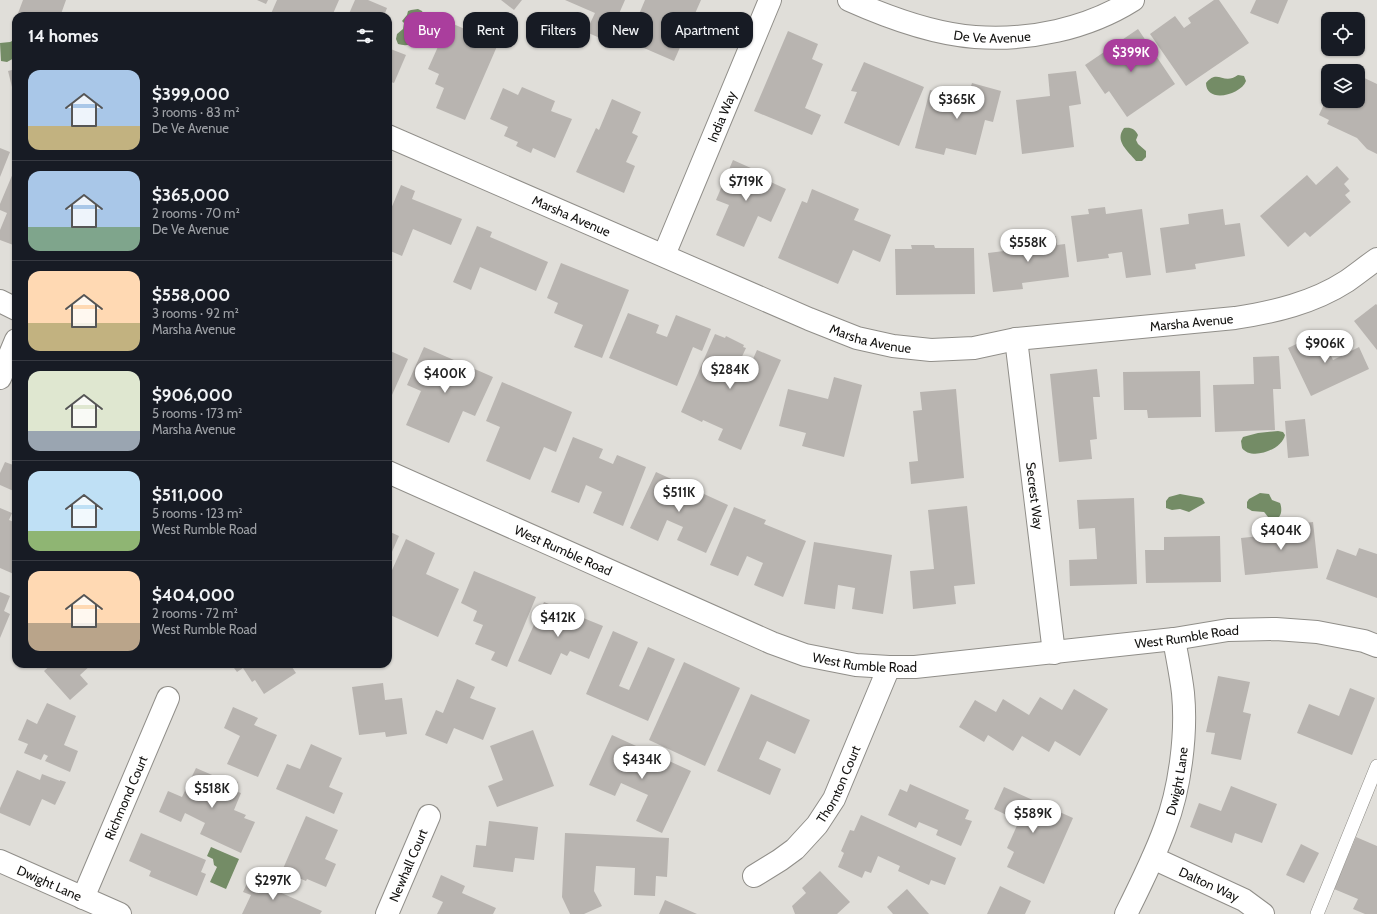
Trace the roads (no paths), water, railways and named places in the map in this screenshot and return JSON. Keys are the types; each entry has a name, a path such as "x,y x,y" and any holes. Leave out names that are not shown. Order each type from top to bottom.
{"street":[{"name":"India Way","path":"664,255 770,0"},
{"name":"De Ve Avenue","path":"849,0 876,12 942,32 975,37 1018,37 1060,30 1096,19 1133,0"},
{"name":"Marsha Avenue","path":"392,138 809,319 857,338 893,346 932,350 974,348 1016,339 1235,318 1266,313 1297,304 1327,292 1347,281 1377,259"},
{"path":"0,301 12,307"},
{"name":"Secrest Way","path":"1016,339 1054,653"},
{"path":"0,378 12,350"},
{"name":"West Rumble Road","path":"392,474 772,642 805,655 856,665 915,667 1174,639 1228,630 1276,629 1316,632 1364,641 1377,646"},
{"name":"Dwight Lane","path":"1126,914 1166,827 1176,789 1183,744 1183,693 1174,639"},
{"name":"Thornton Court","path":"754,876 795,849 817,825 830,806 889,667"},
{"name":"Richmond Court","path":"83,898 168,698"},
{"name":"Newhall Court","path":"387,914 429,816"},
{"name":"Dalton Way","path":"1153,858 1244,900 1263,914"},
{"name":"Dwight Lane","path":"0,861 120,914"}],"lane":[{"path":"1318,914 1377,766"}]}
